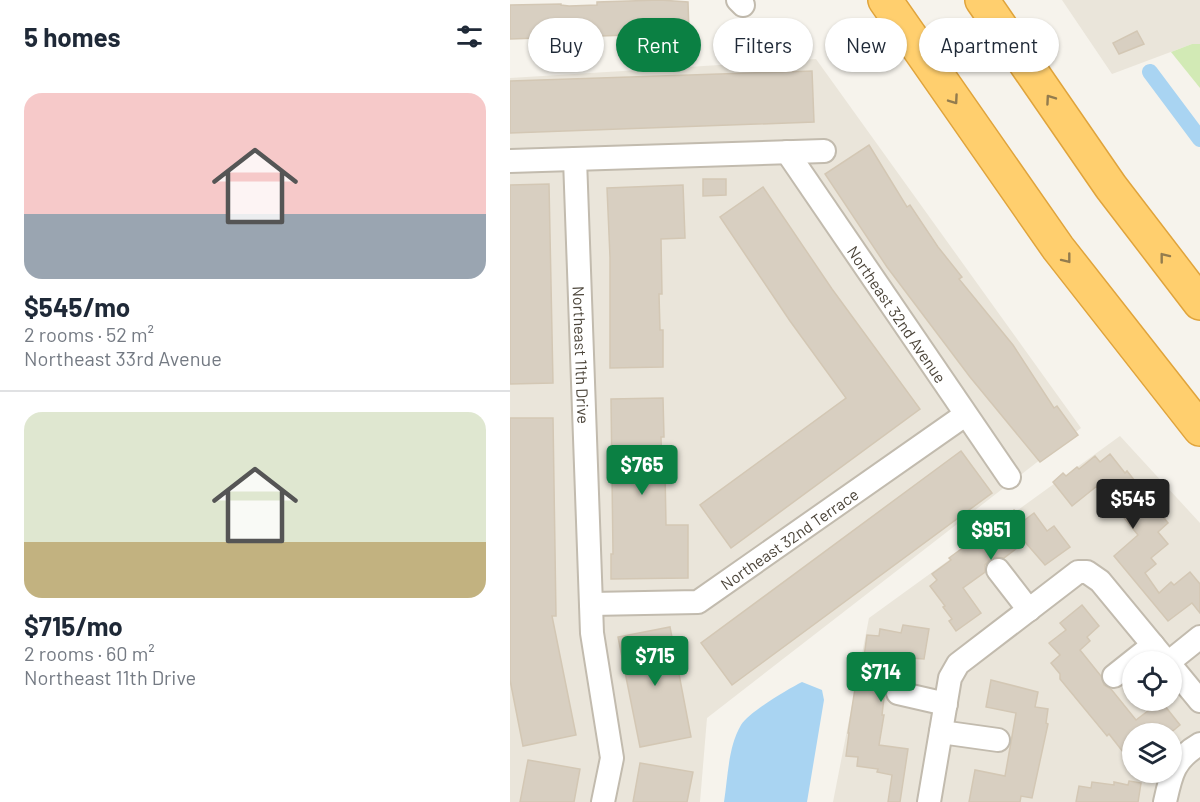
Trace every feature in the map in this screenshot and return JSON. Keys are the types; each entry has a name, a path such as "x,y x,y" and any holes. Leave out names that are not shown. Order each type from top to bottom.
{"highway":[{"path":"885,0 1058,248 1200,429"},
{"path":"982,0 1111,187 1200,303"}],"street":[{"path":"510,161 824,151"},
{"name":"Northeast 32nd Avenue","path":"787,152 1009,477"},
{"name":"Northeast 11th Drive","path":"575,159 592,633 612,758 603,802"},
{"name":"Northeast 32nd Terrace","path":"591,604 698,602 965,414"},
{"path":"998,570 1029,610"},
{"path":"929,802 950,678 958,664 1078,572 1087,572 1100,581 1159,651"},
{"path":"1173,651 1200,637"},
{"path":"1114,676 1122,673"},
{"path":"1182,679 1200,701"},
{"path":"898,693 946,704"},
{"path":"941,732 998,740"},
{"path":"1165,802 1175,764 1186,752 1200,744"}],"shaded area":[{"path":"1062,0 1200,0 1200,44 1192,44 1112,74"},
{"path":"813,59 816,59 1081,428 707,718 700,802 510,802 510,78 616,71 701,72 701,66 713,65 713,72 813,72"},
{"path":"1120,436 1200,523 1200,802 833,802 869,618"}],"green space":[{"path":"1192,44 1200,44 1200,88 1171,52"}],"water":[{"path":"802,682 822,690 824,700 807,802 724,802 731,752 741,725 760,708"}],"building":[{"path":"660,0 688,2 689,18 616,18 616,35 604,36 604,18 528,18 528,38 510,39 510,5 561,4 569,6 597,5 597,2"},
{"path":"1137,31 1144,44 1119,54 1113,43"},
{"path":"812,72 814,122 510,133 510,81"},
{"path":"869,145 907,207 910,205 938,247 962,277 959,279 1013,345 1054,408 1057,406 1078,435 1040,462 970,377 887,267 825,174"},
{"path":"703,179 726,179 726,195 703,196"},
{"path":"549,184 553,383 510,384 510,185"},
{"path":"683,185 685,238 661,239 662,294 659,294 660,330 663,330 663,367 610,368 610,257 607,188"},
{"path":"763,187 832,289 920,409 731,548 700,505 846,398 790,321 720,217"},
{"path":"663,398 664,437 661,437 662,471 665,470 666,525 688,525 688,578 611,579 611,554 613,554 611,399"},
{"path":"510,418 553,418 556,616 552,616 576,735 523,746 510,680"},
{"path":"961,451 992,493 732,685 701,643"},
{"path":"1110,454 1125,473 1127,471 1168,523 1158,532 1168,544 1151,558 1156,564 1145,573 1159,593 1171,582 1174,585 1190,572 1200,584 1200,613 1192,603 1168,621 1114,556 1138,535 1109,499 1097,486 1072,506 1053,482 1063,473 1066,476 1077,467 1079,469 1095,456 1100,462"},
{"path":"1014,510 1022,522 1034,513 1047,531 1054,526 1070,547 1045,565 1025,542 1004,558 990,559 985,565 985,572 963,588 981,613 956,631 949,621 952,619 943,607 945,606 930,586 937,580 932,574 951,560 949,558"},
{"path":"1082,605 1099,626 1087,637 1090,641 1080,650 1101,676 1104,685 1111,689 1122,703 1122,711 1129,711 1136,720 1148,711 1169,711 1178,723 1122,723 1122,751 1060,679 1060,674 1051,663 1060,655 1049,643 1066,630 1060,623"},
{"path":"903,625 929,629 924,659 894,657 889,683 885,689 879,745 908,749 900,802 888,802 892,775 877,772 878,769 857,766 858,757 846,756 860,657 864,657 867,635 879,636 880,629 901,633"},
{"path":"670,627 691,737 640,747 618,637"},
{"path":"991,680 1038,692 1035,707 1048,709 1046,723 1048,724 1032,798 1021,796 1020,802 969,802 975,770 1005,776 1016,713 986,707"},
{"path":"528,760 580,769 574,802 520,802"},
{"path":"640,763 693,772 687,802 633,802"},
{"path":"1092,782 1114,785 1114,782 1128,785 1128,783 1141,783 1138,802 1076,802 1079,786 1091,788"}],"waterway":[{"path":"1150,72 1200,139"}]}
